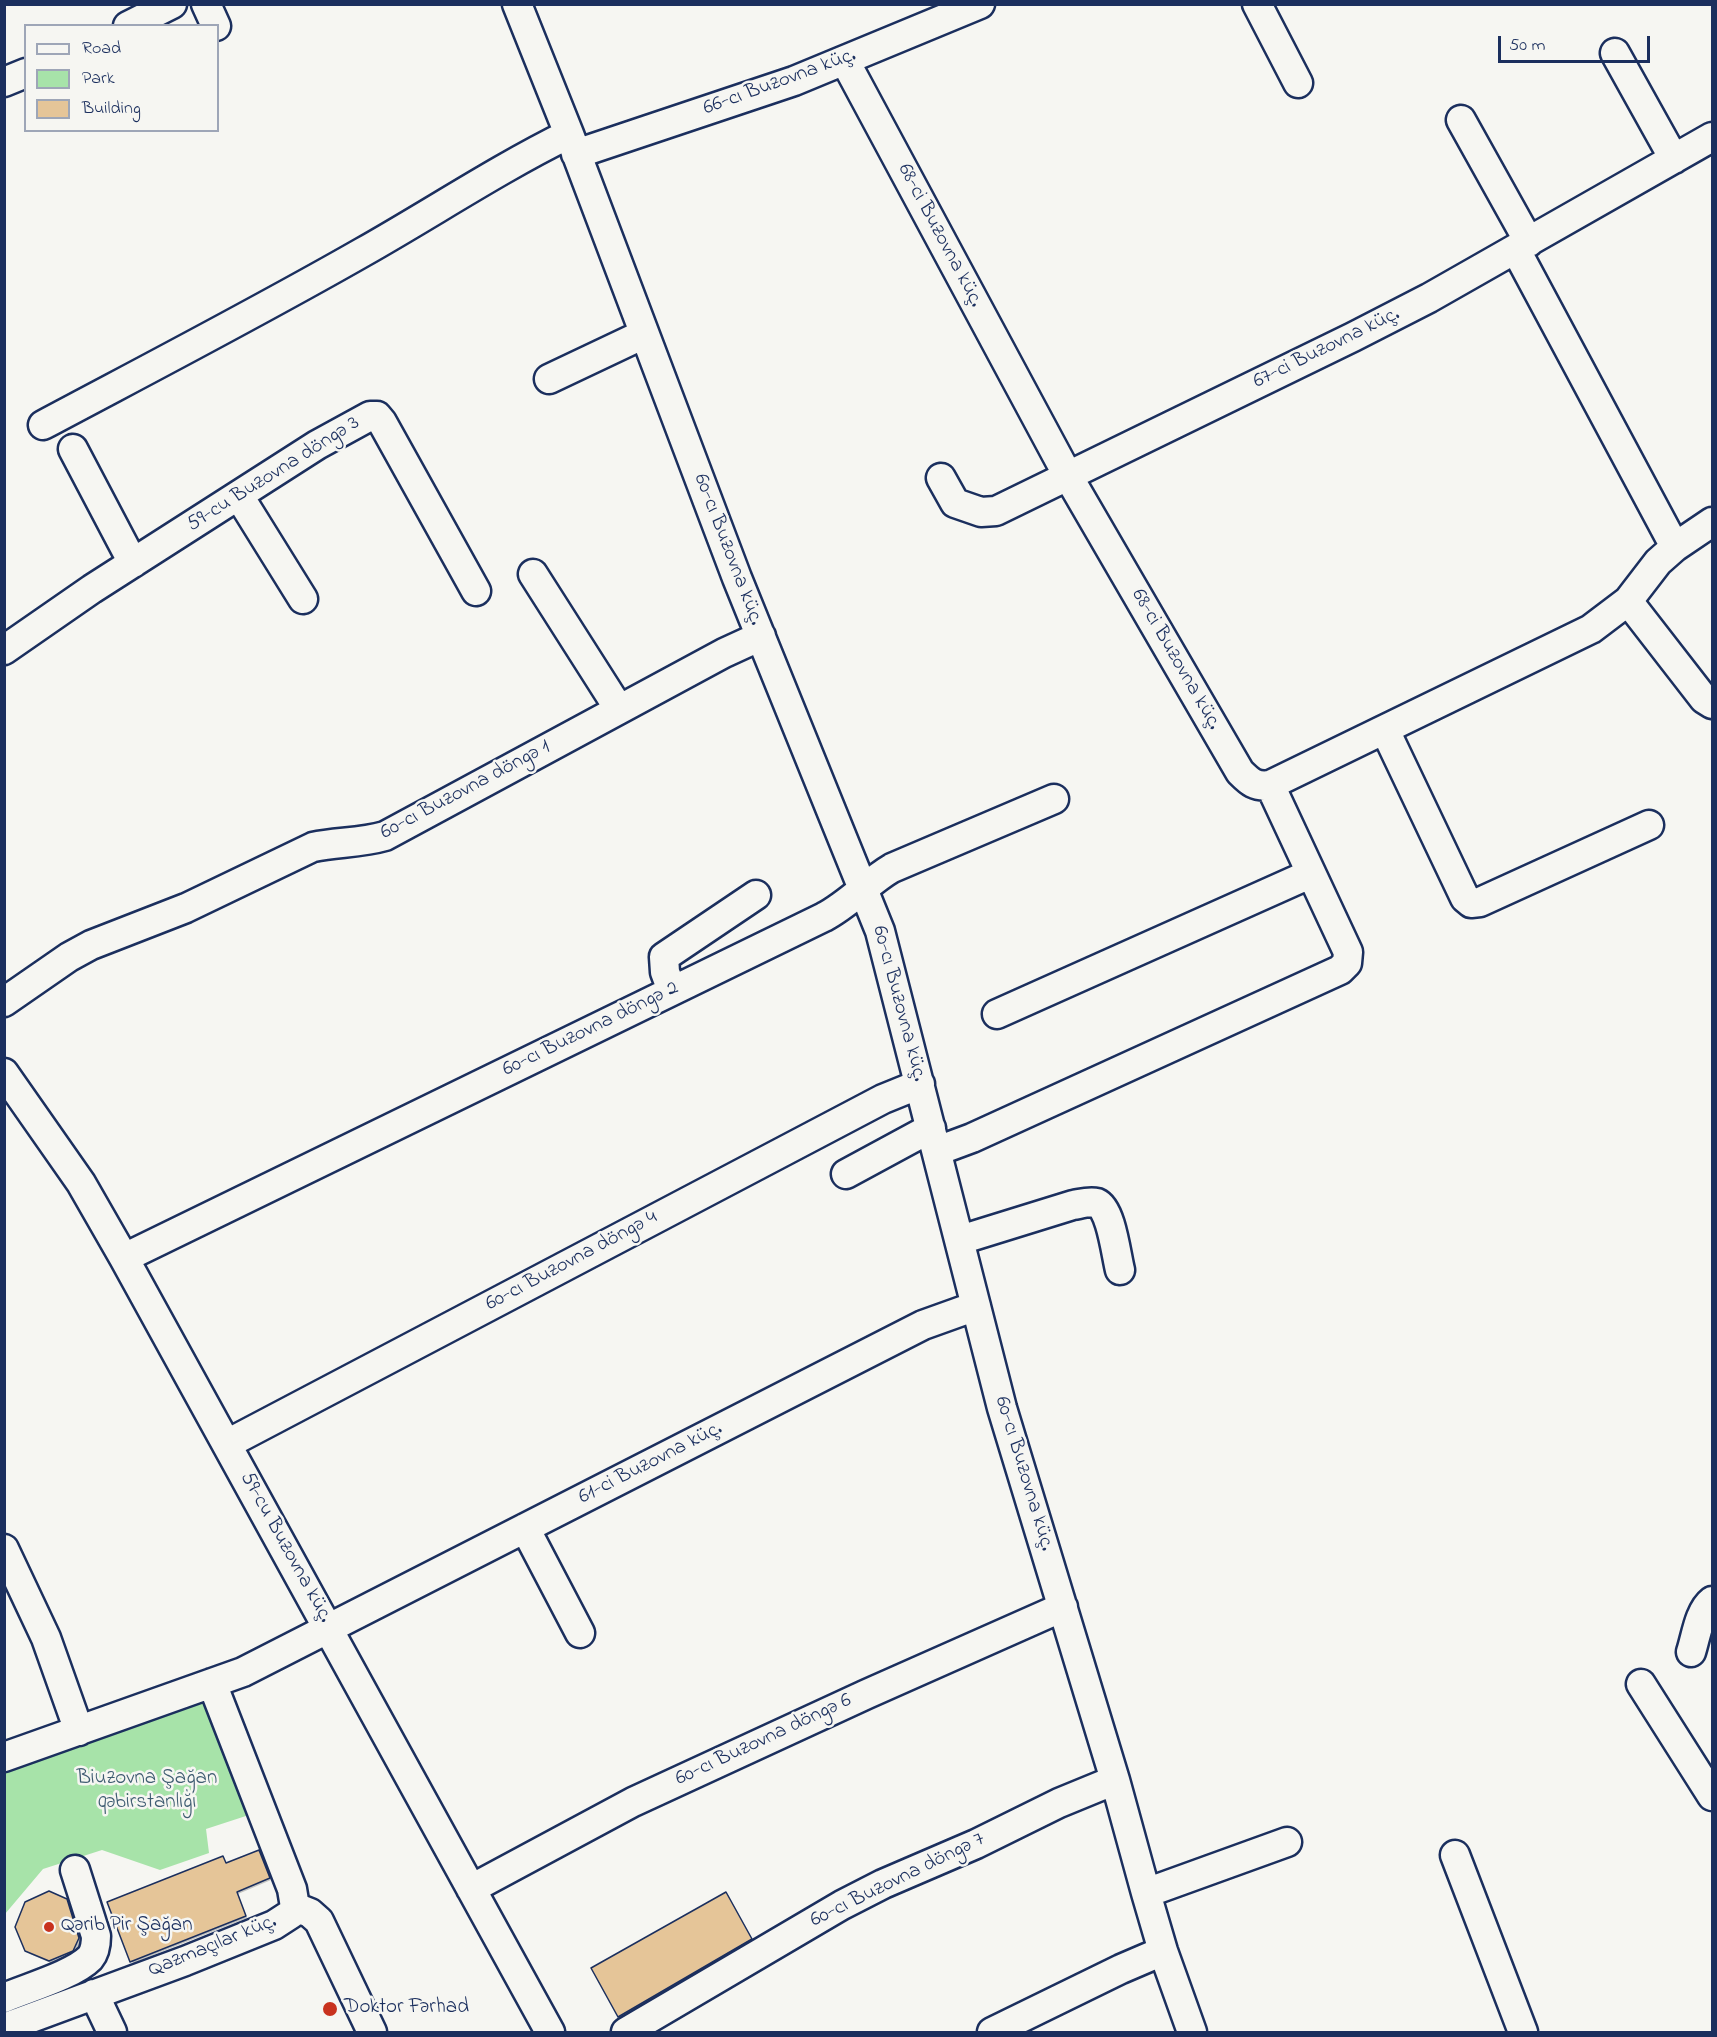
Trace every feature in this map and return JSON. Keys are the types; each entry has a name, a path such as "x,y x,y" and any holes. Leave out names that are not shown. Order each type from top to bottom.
{"street":[{"path":"132,24 172,4"},
{"path":"206,4 215,24"},
{"name":"60-cı Buzovna küç.","path":"517,4 573,144 760,636 880,931 1002,1408 1115,1780 1163,1951 1192,2032"},
{"name":"66-cı Buzovna küç.","path":"43,425 285,296 437,210 540,148 573,144 757,94 845,61 980,4"},
{"path":"1257,4 1298,83"},
{"path":"1615,53 1674,159"},
{"name":"68-ci Buzovna küç.","path":"845,61 1068,476 1240,772 1258,786 1270,785"},
{"path":"4,82 24,74"},
{"path":"1461,120 1675,548"},
{"name":"67-ci Buzovna küç.","path":"940,478 955,503 981,512 996,511 1429,298 1713,137"},
{"path":"549,379 644,334"},
{"name":"59-cu Buzovna döngə 3","path":"4,650 92,589 317,445 370,416 377,416 382,422 476,591"},
{"path":"73,449 133,563"},
{"path":"239,496 303,599"},
{"path":"846,1174 934,1139 972,1138 1340,970 1347,963 1348,952 1270,785 1598,624 1628,601 1658,562 1713,522"},
{"path":"533,574 619,709"},
{"path":"1628,601 1704,699 1713,704"},
{"name":"60-cı Buzovna döngə 1","path":"4,1002 69,957 91,945 186,908 313,847 369,841 385,836 724,653 760,636"},
{"path":"1385,730 1465,898 1471,903 1480,902 1649,825"},
{"name":"60-cı Buzovna döngə 2","path":"124,1258 838,910 863,888 892,868 1054,799"},
{"path":"997,1014 1310,874"},
{"path":"672,991 665,972 664,957 756,895"},
{"name":"59-cu Buzovna küç.","path":"4,1072 81,1183 124,1258 550,2032"},
{"name":"60-cı Buzovna döngə 4","path":"227,1443 883,1099 920,1084"},
{"path":"960,1240 1073,1205 1087,1202 1097,1203 1106,1211 1120,1270"},
{"name":"61-ci Buzovna küç.","path":"4,1757 243,1672 923,1325 976,1306"},
{"path":"525,1528 580,1632"},
{"path":"4,1549 46,1638 79,1731"},
{"path":"1691,1652 1701,1617 1709,1603 1713,1601"},
{"name":"60-cı Buzovna döngə 6","path":"471,1889 633,1802 1063,1607"},
{"name":"Qazmaçılar küç.","path":"4,2028 185,1961 274,1925 291,1914 295,1907 292,1889 212,1683"},
{"path":"1641,1684 1713,1796"},
{"name":"60-cı Buzovna döngə 7","path":"626,2032 842,1905 1059,1803 1115,1780"},
{"path":"1146,1893 1287,1842"},
{"path":"1455,1855 1523,2032"},
{"path":"4,1998 68,1972 91,1957 96,1947 96,1936 75,1870"},
{"path":"295,1907 310,1913 320,1922 372,2032"},
{"path":"992,2032 1163,1951"},
{"path":"94,1994 112,2032"}],"green space":[{"name":"Biuzovna Şağan qəbirstanlığı","path":"205,1698 252,1814 206,1829 209,1853 160,1870 102,1850 43,1869 5,1914 5,1767"}],"building":[{"path":"259,1850 270,1878 237,1892 246,1916 130,1962 107,1902 223,1856 226,1863"},
{"path":"49,1891 67,1899 79,1938 73,1951 49,1961 25,1951 15,1927 25,1902"},
{"path":"726,1892 752,1939 618,2017 591,1968"}],"place":[{"name":"Qərib Pir Şağan","path":"49,1927"},
{"name":"Doktor Fərhad","path":"330,2009"}]}
